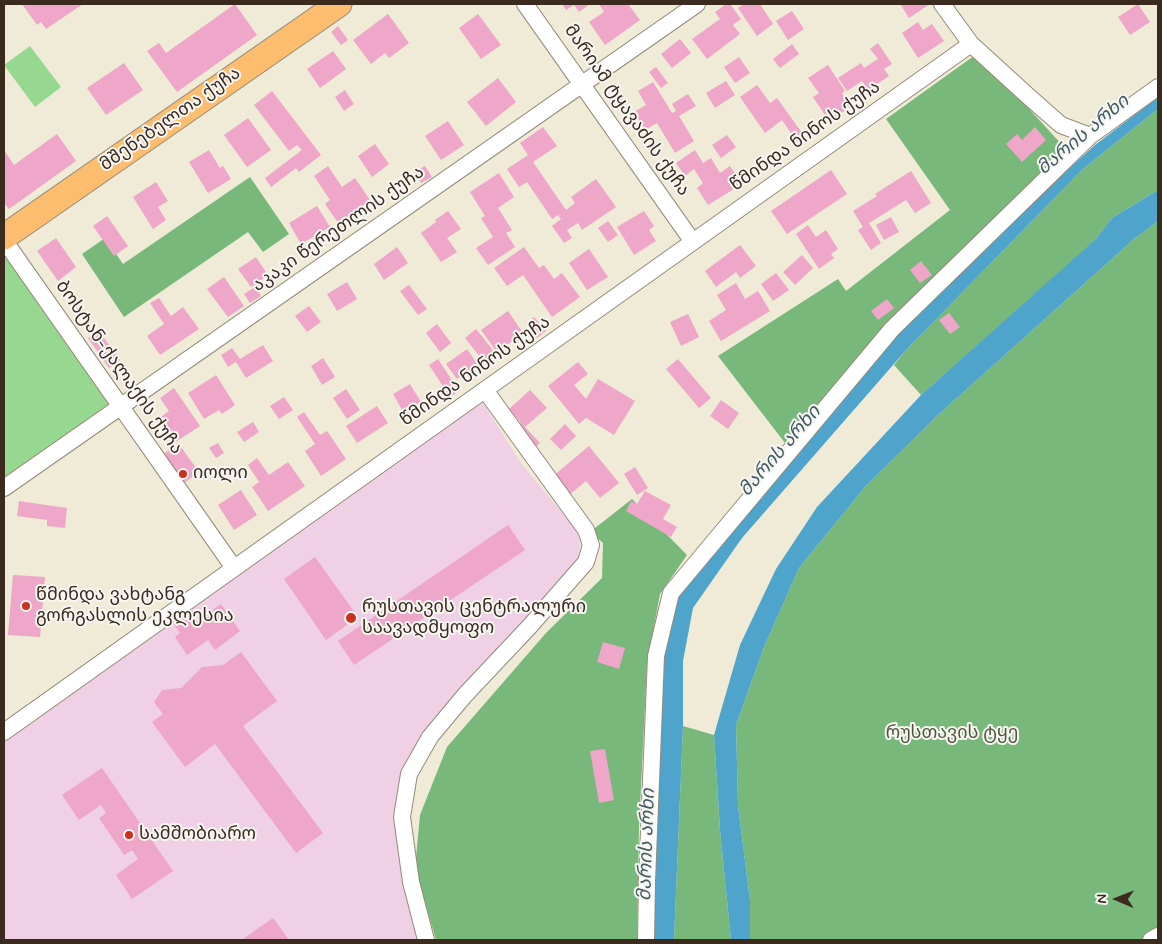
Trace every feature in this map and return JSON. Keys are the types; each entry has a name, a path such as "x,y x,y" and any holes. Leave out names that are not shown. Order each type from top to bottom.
{"main road":[{"name":"მშენებელთა ქუჩა","path":"4,239 339,4"}],"street":[{"name":"მარიამ ტყავაძის ქუჩა","path":"525,4 693,242"},
{"name":"აკაკი წერეთლის ქუჩა","path":"4,488 697,4"},
{"path":"942,4 971,44 1061,125 1090,136"},
{"name":"წმინდა ნინოს ქუჩა","path":"4,732 971,44"},
{"path":"646,940 656,656 671,593 892,329 1090,136 1158,87"},
{"name":"ბოსტან-ქალაქის ქუჩა","path":"4,239 234,568"},
{"path":"426,940 411,882 402,817 408,774 430,737 586,562 591,545 586,530 485,390"},
{"path":"1151,940 1158,936"}],"shaded area":[{"name":"რუსთავის ცენტრალური საავადმყოფო","path":"481,400 521,463 578,532 580,546 577,563 403,773 421,940 4,940 4,739"}],"green space":[{"path":"30,46 61,87 35,107 4,65"},
{"path":"978,53 1064,147 785,443 718,356 838,279 846,291 950,210 886,119"},
{"path":"1158,109 1158,190 1112,218 1092,244 921,395 894,365 907,349 1083,169"},
{"path":"250,177 289,234 263,252 248,232 124,317 82,254 105,238 123,264"},
{"name":"რუსთავის ტყე","path":"1158,221 1158,940 750,940 750,900 738,805 736,725 764,647 799,568 865,487 938,415 1134,239"},
{"path":"4,250 111,404 4,479"},
{"path":"632,499 687,555 660,594 647,664 639,827 637,940 436,940 415,868 420,815 447,747 546,633 602,578 603,543 590,532"},
{"path":"683,726 714,735 720,830 731,940 674,940"}],"water":[{"path":"1158,97 1158,109 1083,169 907,349 742,538 693,608 683,661 683,726 674,940 653,940 663,662 677,597 901,327 1095,145"},
{"path":"1158,190 1158,221 1134,239 938,415 865,487 799,568 764,647 736,725 738,805 750,900 750,940 731,940 720,830 714,735 740,645 776,569 817,507 921,395 1095,240 1112,218"}],"building":[{"path":"22,4 83,4 46,29 41,22 37,25"},
{"path":"235,4 257,35 177,92 147,51 159,43 166,53"},
{"path":"562,4 590,4 579,12 574,5 566,10"},
{"path":"599,4 628,4 640,20 605,45 589,22 604,12"},
{"path":"726,4 730,4 741,19 733,25 740,34 707,59 692,39 720,19 715,12"},
{"path":"744,4 760,4 773,24 757,36 738,8"},
{"path":"900,4 930,4 909,18"},
{"path":"1138,4 1150,22 1130,35 1118,17"},
{"path":"792,11 804,29 788,40 776,21"},
{"path":"388,14 409,43 389,58 385,53 371,64 353,40"},
{"path":"478,14 501,45 481,59 459,28"},
{"path":"918,22 923,30 932,24 944,41 918,58 902,33"},
{"path":"338,26 348,40 341,45 331,32"},
{"path":"680,39 691,53 672,68 661,54"},
{"path":"878,43 892,64 884,69 889,76 868,90 862,81 847,91 838,78 861,63 864,68 878,59 870,49"},
{"path":"792,44 799,54 780,68 773,59"},
{"path":"333,51 346,69 320,88 307,69"},
{"path":"739,57 750,73 735,83 724,67"},
{"path":"124,63 143,90 106,115 87,88"},
{"path":"828,65 845,91 842,93 850,107 829,121 813,97 819,93 808,78"},
{"path":"656,67 668,83 661,88 649,72"},
{"path":"498,78 516,102 486,126 467,102"},
{"path":"726,81 735,95 715,108 706,93"},
{"path":"653,82 672,113 676,111 672,104 688,94 696,106 679,116 694,141 675,153 657,123 645,130 634,112 646,105 638,91"},
{"path":"757,85 770,103 777,98 805,137 797,142 782,120 765,133 740,97"},
{"path":"345,90 354,104 344,111 335,97"},
{"path":"272,91 321,155 299,172 296,168 271,187 265,178 302,150 297,145 289,151 254,105"},
{"path":"248,118 271,150 247,167 224,135"},
{"path":"448,121 464,145 441,160 425,136"},
{"path":"543,127 557,146 533,162 566,210 575,203 571,197 596,179 616,207 582,230 578,223 567,230 572,238 564,243 552,226 561,219 558,215 552,219 527,182 519,187 507,169 528,155 520,143"},
{"path":"1035,127 1046,140 1022,162 1006,144 1017,134 1022,140"},
{"path":"57,134 76,161 9,209 4,203 4,150 14,165"},
{"path":"727,135 736,147 721,158 712,145"},
{"path":"375,144 389,164 372,177 358,156"},
{"path":"209,150 220,168 223,166 231,179 208,193 189,162"},
{"path":"695,150 703,163 711,158 720,173 730,166 742,184 708,205 697,188 703,183 694,169 685,176 676,163"},
{"path":"328,166 342,187 355,178 372,203 339,224 325,204 330,200 314,176"},
{"path":"425,166 432,177 421,183 414,172"},
{"path":"831,170 847,194 787,234 771,211"},
{"path":"911,171 931,203 915,213 906,200 869,223 881,243 871,250 858,230 863,227 853,211 877,196 875,194"},
{"path":"499,173 514,197 498,208 512,230 506,233 515,247 488,265 476,248 493,237 481,218 485,216 470,192"},
{"path":"156,182 168,201 158,207 166,220 153,229 133,197"},
{"path":"317,206 330,227 301,244 289,223"},
{"path":"448,211 461,229 447,238 457,252 441,262 421,233"},
{"path":"644,211 654,226 649,230 656,241 634,255 617,227"},
{"path":"107,216 128,246 114,256 93,226"},
{"path":"891,217 899,232 884,240 876,225"},
{"path":"608,221 618,235 608,242 598,228"},
{"path":"808,225 816,237 826,230 838,249 831,254 834,258 819,269 796,234"},
{"path":"56,238 76,267 58,281 37,251"},
{"path":"740,245 756,266 740,278 736,272 716,287 705,271"},
{"path":"397,247 408,263 384,280 374,264"},
{"path":"524,247 539,268 544,265 554,279 562,273 580,297 552,317 523,275 507,286 494,268"},
{"path":"589,249 608,277 587,290 569,263"},
{"path":"802,255 813,268 795,285 783,272"},
{"path":"256,257 268,275 251,287 238,269"},
{"path":"921,261 932,275 920,283 910,270"},
{"path":"776,273 789,290 773,301 761,284"},
{"path":"224,277 244,306 228,317 207,289"},
{"path":"347,282 357,299 337,311 327,294"},
{"path":"736,283 745,299 758,291 770,311 721,341 709,321 726,310 717,295"},
{"path":"409,285 427,309 418,315 400,291"},
{"path":"255,287 261,296 250,303 244,294"},
{"path":"159,298 171,316 183,307 199,329 160,355 147,336 164,324 150,303"},
{"path":"887,299 894,308 878,320 871,311"},
{"path":"309,306 321,322 307,332 295,316"},
{"path":"508,311 523,333 497,352 481,330"},
{"path":"949,313 960,327 950,334 939,320"},
{"path":"688,314 699,337 681,346 670,322"},
{"path":"534,317 546,331 537,338 526,323"},
{"path":"437,324 451,343 440,352 426,333"},
{"path":"476,329 496,354 484,362 465,338"},
{"path":"99,331 120,360 109,368 88,338"},
{"path":"263,345 273,361 246,378 236,362 228,367 221,355 232,348 240,359"},
{"path":"467,349 478,365 457,379 446,364"},
{"path":"323,358 335,377 322,385 311,366"},
{"path":"438,359 459,391 450,397 429,365"},
{"path":"678,359 711,398 699,408 666,369"},
{"path":"578,362 588,374 574,385 586,399 598,379 635,401 614,435 586,418 579,424 548,386"},
{"path":"216,375 235,405 222,414 219,410 204,419 188,393"},
{"path":"410,384 423,405 405,415 393,394"},
{"path":"174,388 200,426 174,443 158,419 169,411 160,398"},
{"path":"346,389 360,410 347,419 333,398"},
{"path":"530,390 547,408 525,427 540,443 531,451 515,429 521,423 509,409"},
{"path":"284,397 293,410 279,419 270,406"},
{"path":"721,400 739,413 728,429 710,416"},
{"path":"377,406 388,423 357,443 346,426"},
{"path":"304,412 320,435 327,431 346,459 321,476 305,451 315,444 297,417"},
{"path":"253,422 259,432 244,442 237,432"},
{"path":"565,424 576,436 561,450 550,439"},
{"path":"178,443 199,472 184,483 164,454"},
{"path":"218,443 224,453 216,458 209,448"},
{"path":"589,446 619,483 600,498 586,481 568,496 552,477"},
{"path":"257,458 269,475 288,462 305,486 268,511 252,487 259,482 248,465"},
{"path":"635,467 648,488 637,495 624,474"},
{"path":"241,490 257,515 234,530 218,505"},
{"path":"645,491 671,505 663,519 677,527 671,537 626,511 631,501 637,504"},
{"path":"19,501 67,508 65,528 47,526 47,520 17,516"},
{"path":"508,525 525,550 354,665 338,641"},
{"path":"315,557 358,617 326,640 284,579"},
{"name":"წმინდა ვახტანგ გორგასლის ეკლესია","path":"13,575 45,577 40,637 8,635"},
{"path":"221,604 240,631 215,650 208,640 187,655 175,637 180,633 172,622 188,610 196,622"},
{"path":"603,642 625,648 619,669 597,662"},
{"path":"241,652 277,701 243,726 323,833 296,853 215,744 185,767 152,722 163,714 154,702 162,690 181,688 202,667 223,665"},
{"path":"605,749 614,800 599,803 590,751"},
{"name":"სამშობიარო","path":"102,768 173,871 132,899 116,875 138,859 132,850 124,855 99,818 106,813 101,805 79,820 62,795"},
{"path":"273,918 289,940 243,939"}],"place":[{"name":"იოლი","path":"183,474"},
{"name":"წმინდა ვახტანგ გორგასლის ეკლესია","path":"26,606"},
{"name":"რუსთავის ცენტრალური საავადმყოფო","path":"351,618"},
{"name":"სამშობიარო","path":"129,835"}],"water label":[{"name":"მარის არხი","path":"1084,136"},
{"name":"მარის არხი","path":"781,452"},
{"name":"მარის არხი","path":"648,845"}]}
